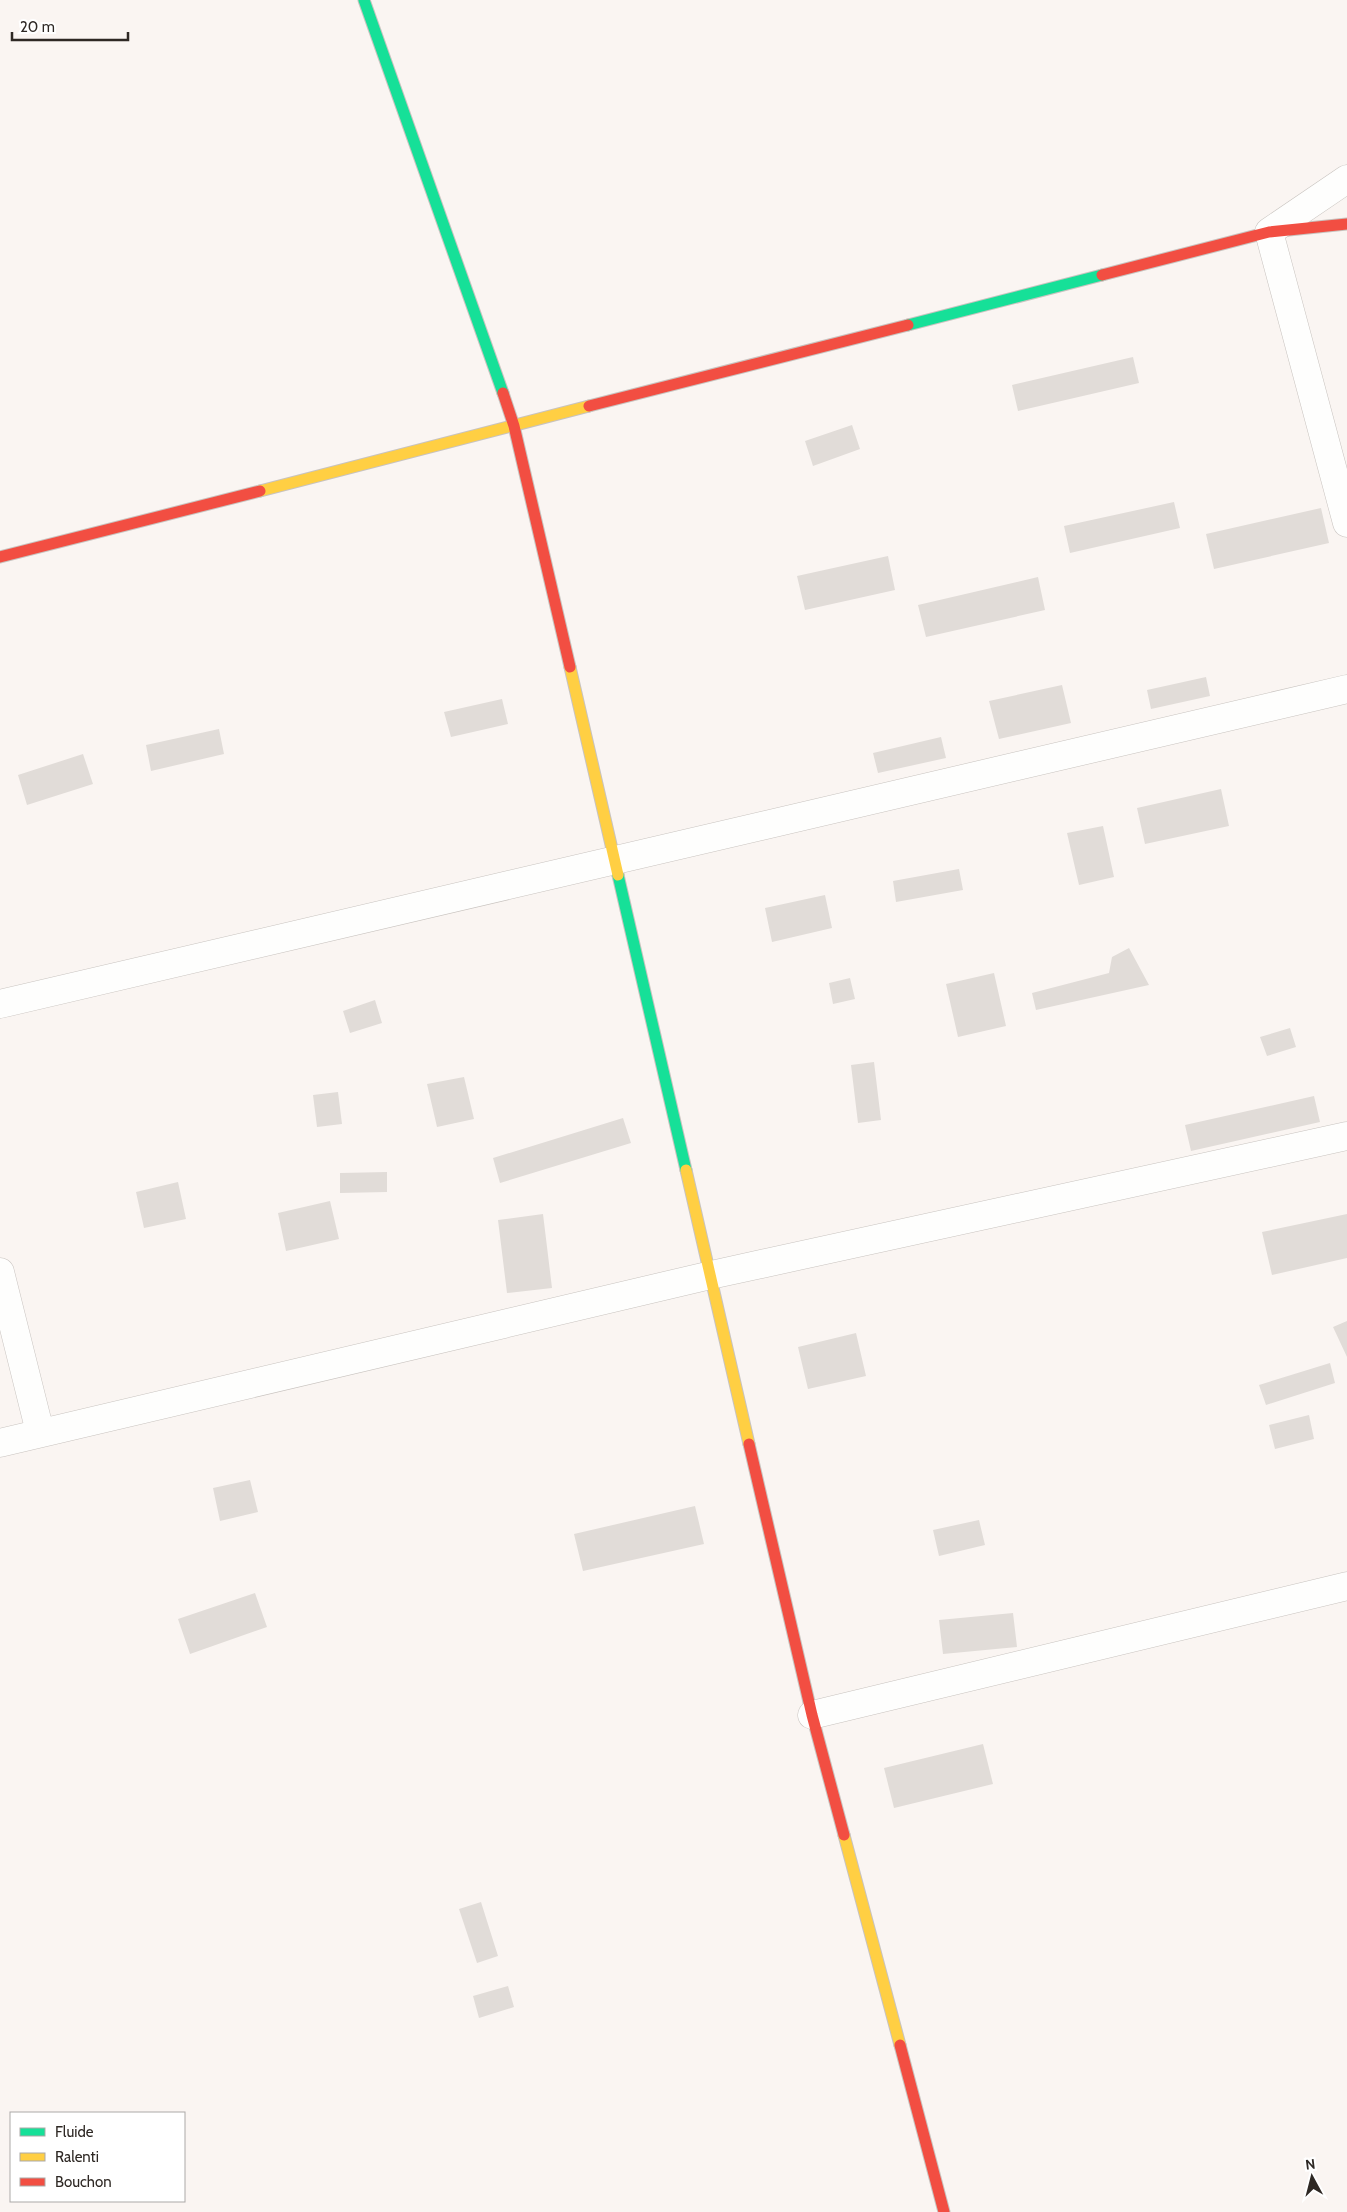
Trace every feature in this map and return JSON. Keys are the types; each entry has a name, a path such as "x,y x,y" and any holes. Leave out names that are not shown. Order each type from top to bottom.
{"street":[{"path":"364,0 514,426 812,1714 944,2212"},
{"path":"1269,232 1347,179"},
{"path":"0,557 1269,232 1347,224"},
{"path":"1269,232 1347,523"},
{"path":"0,1004 1347,690"},
{"path":"0,1443 40,1432 711,1275 1347,1136"},
{"path":"0,1272 40,1432"},
{"path":"812,1714 1347,1586"}],"building":[{"path":"1133,357 1139,383 1018,411 1012,385"},
{"path":"852,425 860,449 813,466 805,441"},
{"path":"1174,502 1180,528 1070,553 1064,526"},
{"path":"1321,508 1329,543 1214,569 1206,534"},
{"path":"888,556 895,590 805,610 797,576"},
{"path":"1038,577 1045,610 926,637 918,605"},
{"path":"1206,677 1210,696 1151,709 1147,690"},
{"path":"1062,685 1071,723 999,739 989,701"},
{"path":"502,699 508,724 451,737 444,712"},
{"path":"219,729 224,754 151,771 146,745"},
{"path":"941,737 946,758 878,773 873,753"},
{"path":"83,754 93,784 27,805 18,775"},
{"path":"1221,789 1229,826 1145,844 1137,808"},
{"path":"1103,826 1114,877 1079,885 1067,833"},
{"path":"959,869 963,890 896,902 893,881"},
{"path":"825,895 832,928 772,942 765,908"},
{"path":"1129,948 1149,985 1036,1010 1032,993 1109,973 1112,957"},
{"path":"994,973 1006,1026 958,1037 946,984"},
{"path":"850,978 855,999 833,1004 829,983"},
{"path":"375,1000 382,1023 350,1033 343,1011"},
{"path":"1290,1028 1296,1047 1267,1056 1260,1037"},
{"path":"874,1062 881,1120 858,1123 851,1065"},
{"path":"464,1077 474,1119 437,1127 427,1084"},
{"path":"338,1092 342,1124 317,1127 313,1095"},
{"path":"1314,1096 1320,1122 1191,1151 1185,1125"},
{"path":"623,1118 631,1143 500,1183 493,1158"},
{"path":"387,1172 387,1192 340,1193 340,1173"},
{"path":"178,1182 186,1219 144,1228 136,1192"},
{"path":"330,1201 339,1239 286,1251 278,1213"},
{"path":"543,1214 552,1288 507,1293 498,1220"},
{"path":"1347,1214 1347,1258 1272,1275 1262,1232"},
{"path":"1347,1321 1347,1357 1333,1327"},
{"path":"856,1333 866,1376 808,1389 798,1347"},
{"path":"1330,1363 1335,1383 1266,1405 1259,1385"},
{"path":"1309,1415 1314,1439 1275,1449 1269,1425"},
{"path":"250,1480 258,1512 220,1521 213,1488"},
{"path":"695,1506 704,1544 583,1571 574,1534"},
{"path":"979,1520 985,1545 939,1556 933,1530"},
{"path":"255,1593 267,1627 190,1654 178,1619"},
{"path":"1013,1613 1017,1647 943,1654 939,1620"},
{"path":"983,1744 993,1784 894,1808 884,1768"},
{"path":"481,1902 498,1956 477,1963 459,1909"},
{"path":"508,1986 514,2007 479,2018 473,1996"}],"traffic: fast":[{"path":"364,0 503,393"},
{"path":"908,325 1102,275"},
{"path":"618,875 686,1170"}],"traffic: slow":[{"path":"260,491 589,406"},
{"path":"570,667 618,875"},
{"path":"686,1170 749,1444"},
{"path":"844,1835 900,2045"}],"traffic: jam":[{"path":"1102,275 1269,232 1347,224"},
{"path":"589,406 908,325"},
{"path":"503,393 514,426 570,667"},
{"path":"0,557 260,491"},
{"path":"749,1444 812,1715 844,1835"},
{"path":"900,2045 944,2212"}]}
